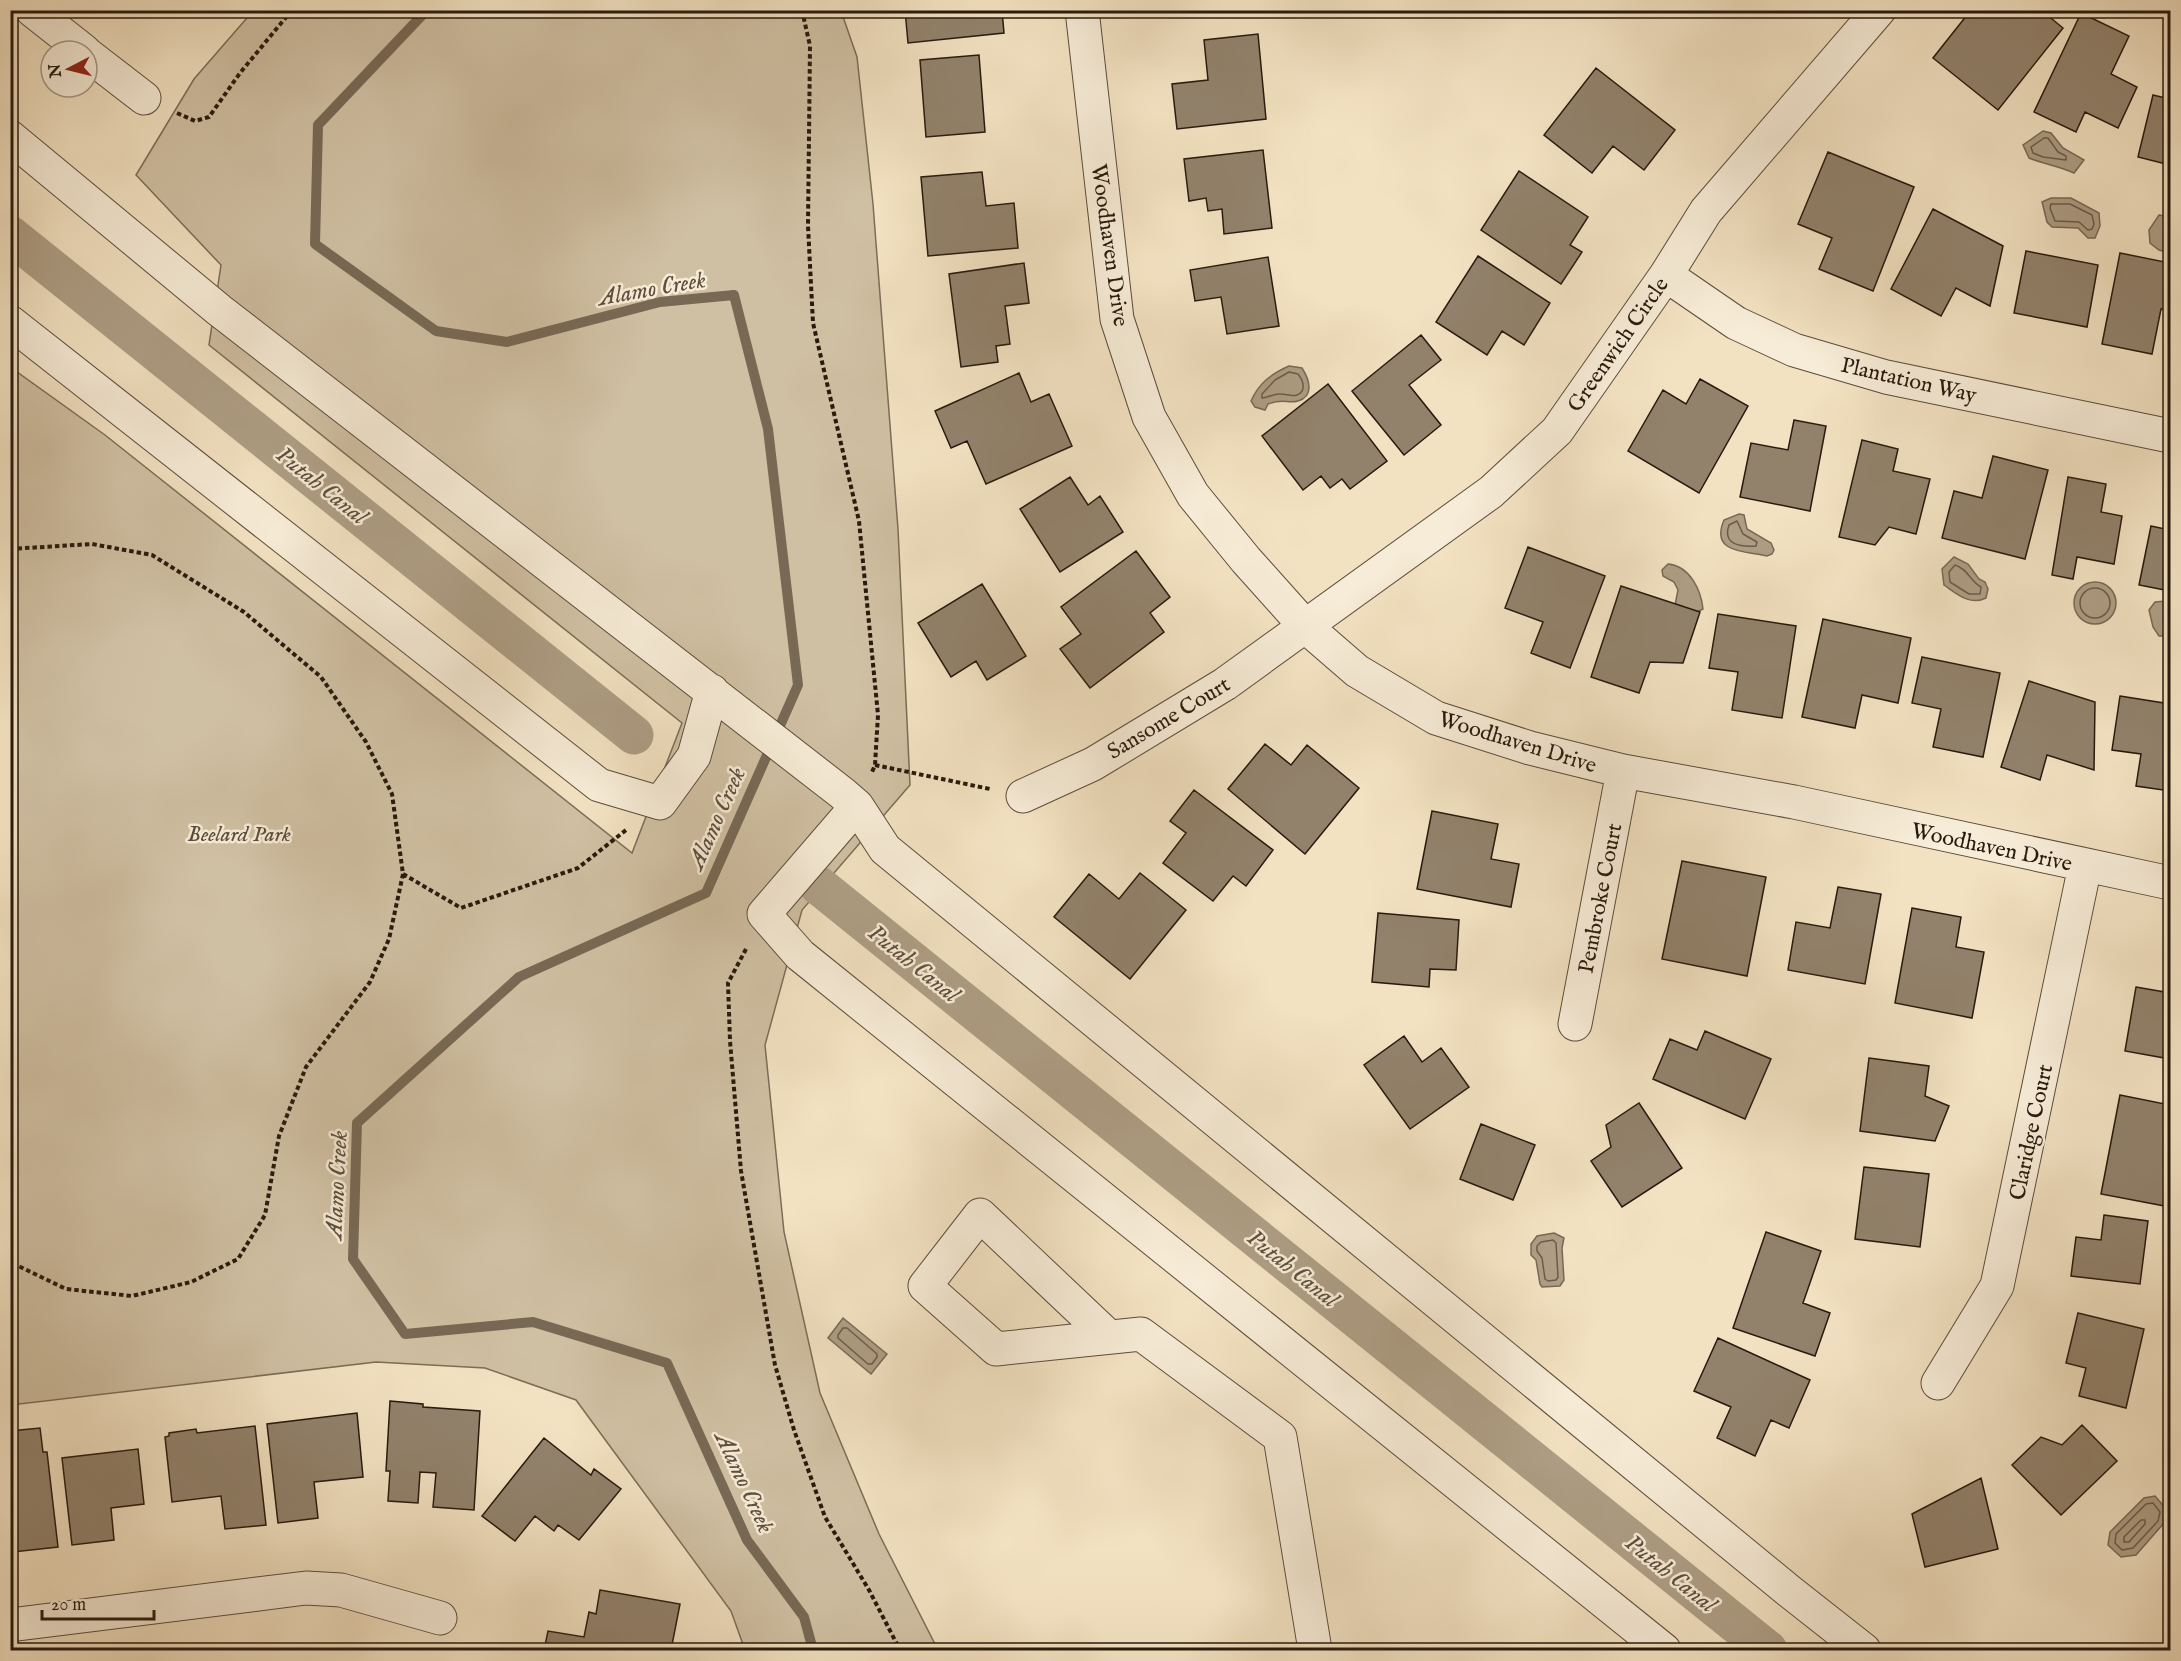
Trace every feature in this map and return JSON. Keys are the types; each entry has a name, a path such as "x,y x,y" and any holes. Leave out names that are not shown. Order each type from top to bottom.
{"street":[{"path":"32,10 69,39"},
{"name":"Woodhaven Drive","path":"1082,10 1117,319 1149,417 1193,495 1272,591 1305,626 1357,671 1436,718 1530,748 1623,771 1794,802 2170,883"},
{"name":"Greenwich Circle","path":"1305,626 1491,492 1557,431 1665,275 1706,211 1880,10"},
{"path":"99,63 144,98"},
{"path":"10,137 219,310 849,800 885,849 1780,1584 1864,1650"},
{"name":"Plantation Way","path":"1665,275 1736,324 1794,350 1886,377 2170,436"},
{"path":"10,322 599,785 660,803 694,756 723,700"},
{"name":"Sansome Court","path":"1023,796 1093,764 1225,684 1305,626"},
{"name":"Pembroke Court","path":"1575,1024 1623,771"},
{"path":"849,800 764,914 800,955 1664,1650"},
{"name":"Claridge Court","path":"1938,1383 1997,1286 2085,866"},
{"path":"1109,1337 980,1215 925,1286 996,1349 1142,1334 1280,1437 1315,1650"},
{"path":"10,1625 306,1588 341,1590 440,1618"}],"path":[{"path":"144,98 195,121 209,117 240,74 292,10"},
{"path":"802,10 810,46 808,226 813,323 859,521 878,715 875,765 849,800"},
{"path":"10,549 92,544 152,555 244,612 321,677 366,742 392,794 403,874 389,939 370,982 306,1067 279,1136 265,1215 238,1259 191,1282 132,1296 66,1289 11,1263"},
{"path":"875,765 1023,796"},
{"path":"403,874 461,908 578,868 660,803"},
{"path":"764,914 728,983 730,1041 741,1171 775,1365 794,1430 825,1517 869,1590 900,1650"}],"green space":[{"name":"Beelard Park","path":"253,11 841,11 857,57 873,204 898,529 910,785 802,910 765,1045 784,1232 820,1393 879,1534 938,1650 745,1650 731,1611 576,1400 485,1368 376,1362 11,1405 10,367 105,435 632,853 682,723 209,345 221,265 136,175 194,79"}],"water":[{"path":"2043,131 2051,133 2063,148 2084,160 2074,173 2029,158 2023,145"},
{"path":"2051,198 2071,198 2099,213 2100,226 2095,238 2088,238 2078,228 2052,227 2047,222 2042,202"},
{"path":"2159,215 2170,217 2170,253 2159,250 2150,243 2149,230"},
{"path":"1289,366 1302,368 1309,387 1307,395 1298,401 1278,401 1268,404 1265,410 1255,407 1251,401 1262,384"},
{"path":"1739,514 1744,515 1747,529 1771,543 1774,550 1772,554 1767,556 1740,551 1725,545 1721,531 1724,520"},
{"path":"1954,557 1968,564 1979,579 1985,582 1988,589 1986,598 1969,600 1944,585 1942,569"},
{"path":"1668,564 1682,569 1693,580 1700,594 1703,609 1697,612 1675,605 1678,590 1674,582 1663,576 1662,570"},
{"path":"2095,582 2110,588 2116,603 2110,618 2095,624 2080,618 2074,603 2080,588"},
{"path":"2166,601 2170,607 2170,636 2159,636 2153,627 2149,610 2155,602"},
{"path":"1554,1233 1564,1238 1562,1248 1564,1280 1560,1286 1542,1287 1536,1260 1531,1255 1531,1244 1537,1236"},
{"path":"843,1318 887,1354 871,1374 828,1338"},
{"path":"2155,1496 2167,1510 2164,1523 2136,1555 2121,1557 2108,1545 2110,1532 2144,1498"}],"building":[{"path":"905,10 1002,10 1004,33 908,43"},
{"path":"1971,10 1980,10 1987,17 1992,10 2041,10 2063,28 1998,110 1933,58"},
{"path":"2081,13 2129,36 2111,74 2137,87 2118,128 2085,112 2076,132 2034,112"},
{"path":"1258,34 1266,119 1177,129 1172,84 1208,80 1204,40"},
{"path":"979,55 985,132 926,137 920,60"},
{"path":"1596,68 1675,130 1644,170 1613,146 1592,173 1544,135"},
{"path":"2153,95 2170,99 2170,165 2138,157"},
{"path":"1263,150 1272,228 1224,234 1222,209 1208,211 1206,198 1189,201 1184,159"},
{"path":"1828,152 1914,187 1873,291 1819,269 1832,238 1798,224"},
{"path":"1519,171 1588,217 1570,245 1582,252 1561,284 1481,230"},
{"path":"982,172 986,206 1014,203 1018,248 928,256 921,177"},
{"path":"1933,209 2003,246 1990,306 1956,288 1941,316 1891,289"},
{"path":"2026,251 2098,265 2087,327 2014,313"},
{"path":"2120,253 2170,263 2170,311 2161,309 2152,354 2102,344"},
{"path":"1478,256 1550,303 1524,345 1502,331 1487,355 1436,322"},
{"path":"1268,257 1279,326 1227,334 1221,297 1195,301 1190,270"},
{"path":"1024,263 1029,303 1005,306 1010,344 996,346 998,362 961,367 949,274"},
{"path":"1421,335 1441,360 1409,385 1441,425 1404,455 1352,391"},
{"path":"1019,373 1031,402 1049,394 1072,446 986,484 967,441 951,448 935,411"},
{"path":"1700,379 1748,406 1699,493 1628,451 1663,390 1686,404"},
{"path":"1328,384 1387,461 1350,489 1342,479 1330,488 1321,476 1303,490 1262,436"},
{"path":"1794,420 1826,426 1810,511 1740,497 1751,443 1788,450"},
{"path":"1862,440 1898,449 1893,471 1930,479 1916,534 1889,527 1875,545 1839,537"},
{"path":"1993,456 2048,470 2025,559 1942,538 1954,491 1982,498"},
{"path":"1070,477 1088,505 1100,496 1123,532 1060,572 1020,509"},
{"path":"2068,477 2106,484 2101,512 2122,516 2114,564 2077,557 2073,579 2052,575"},
{"path":"2151,526 2170,530 2170,591 2139,585"},
{"path":"1528,547 1605,576 1570,668 1531,653 1543,622 1505,608"},
{"path":"1136,551 1170,597 1150,613 1164,632 1090,688 1060,649 1081,634 1061,607"},
{"path":"982,584 1026,656 987,680 976,661 951,677 918,623"},
{"path":"1621,586 1700,612 1683,663 1650,662 1639,693 1591,677"},
{"path":"1718,614 1796,626 1782,718 1732,710 1738,672 1709,668"},
{"path":"1823,619 1911,638 1898,703 1862,695 1855,728 1802,717"},
{"path":"1922,657 2000,673 1983,757 1933,747 1941,709 1912,703"},
{"path":"2029,681 2095,702 2094,770 2047,755 2040,780 2001,767"},
{"path":"2120,696 2170,704 2170,791 2136,786 2141,754 2112,750"},
{"path":"1265,744 1291,765 1307,745 1359,788 1305,854 1228,789"},
{"path":"1194,790 1273,850 1246,886 1233,876 1213,901 1163,863 1186,833 1170,821"},
{"path":"1432,811 1498,824 1491,859 1519,864 1511,907 1417,889"},
{"path":"1682,861 1766,877 1747,976 1662,959"},
{"path":"1140,873 1186,910 1130,979 1054,917 1089,874 1119,899"},
{"path":"1838,887 1881,894 1865,984 1788,970 1796,922 1830,928"},
{"path":"1912,908 1961,917 1956,947 1984,952 1972,1018 1895,1003"},
{"path":"1378,913 1459,920 1456,970 1430,969 1429,987 1372,982"},
{"path":"2136,987 2170,993 2170,1059 2125,1051"},
{"path":"1705,1031 1771,1059 1745,1119 1653,1079 1670,1039 1697,1050"},
{"path":"1404,1036 1422,1062 1441,1048 1469,1087 1410,1129 1364,1065"},
{"path":"1869,1058 1929,1066 1925,1096 1949,1106 1935,1141 1860,1131"},
{"path":"2120,1095 2170,1105 2170,1207 2101,1194"},
{"path":"1639,1103 1682,1168 1622,1207 1591,1161 1611,1147 1606,1125"},
{"path":"1481,1124 1535,1145 1513,1200 1460,1179"},
{"path":"1864,1167 1929,1174 1920,1247 1855,1239"},
{"path":"2104,1215 2148,1221 2140,1284 2071,1276 2076,1237 2101,1240"},
{"path":"1766,1232 1821,1251 1803,1303 1830,1313 1815,1356 1733,1328"},
{"path":"2078,1313 2144,1329 2126,1408 2079,1396 2086,1368 2066,1363"},
{"path":"1718,1338 1810,1380 1789,1428 1771,1420 1755,1456 1717,1438 1731,1407 1694,1391"},
{"path":"390,1401 423,1404 423,1407 480,1411 474,1510 433,1507 436,1473 420,1472 418,1503 388,1501 390,1471 386,1471"},
{"path":"357,1413 363,1477 314,1482 318,1518 278,1523 267,1424"},
{"path":"2082,1425 2117,1461 2061,1515 2012,1465 2041,1437 2062,1445"},
{"path":"255,1426 266,1525 225,1529 221,1496 172,1502 165,1437 169,1436 169,1433 196,1429 197,1433"},
{"path":"40,1428 43,1452 47,1452 58,1547 13,1552 10,1522 10,1431"},
{"path":"544,1438 591,1475 594,1469 621,1489 579,1540 558,1525 554,1531 535,1516 515,1541 482,1516"},
{"path":"138,1449 144,1504 111,1508 114,1540 72,1545 62,1458"},
{"path":"1981,1478 1998,1549 1925,1567 1912,1514"},
{"path":"600,1590 680,1604 671,1650 544,1650 548,1631 584,1637 589,1612 596,1614"}],"waterway":[{"name":"Alamo Creek","path":"427,10 318,125 315,244 436,331 507,342 660,302 734,295 768,429 798,685 706,893 519,977 357,1123 353,1259 405,1334 533,1322 667,1363 747,1540 804,1617 813,1650"},
{"name":"Putah Canal","path":"10,235 634,735"},
{"name":"Putah Canal","path":"818,885 1768,1650"}]}
